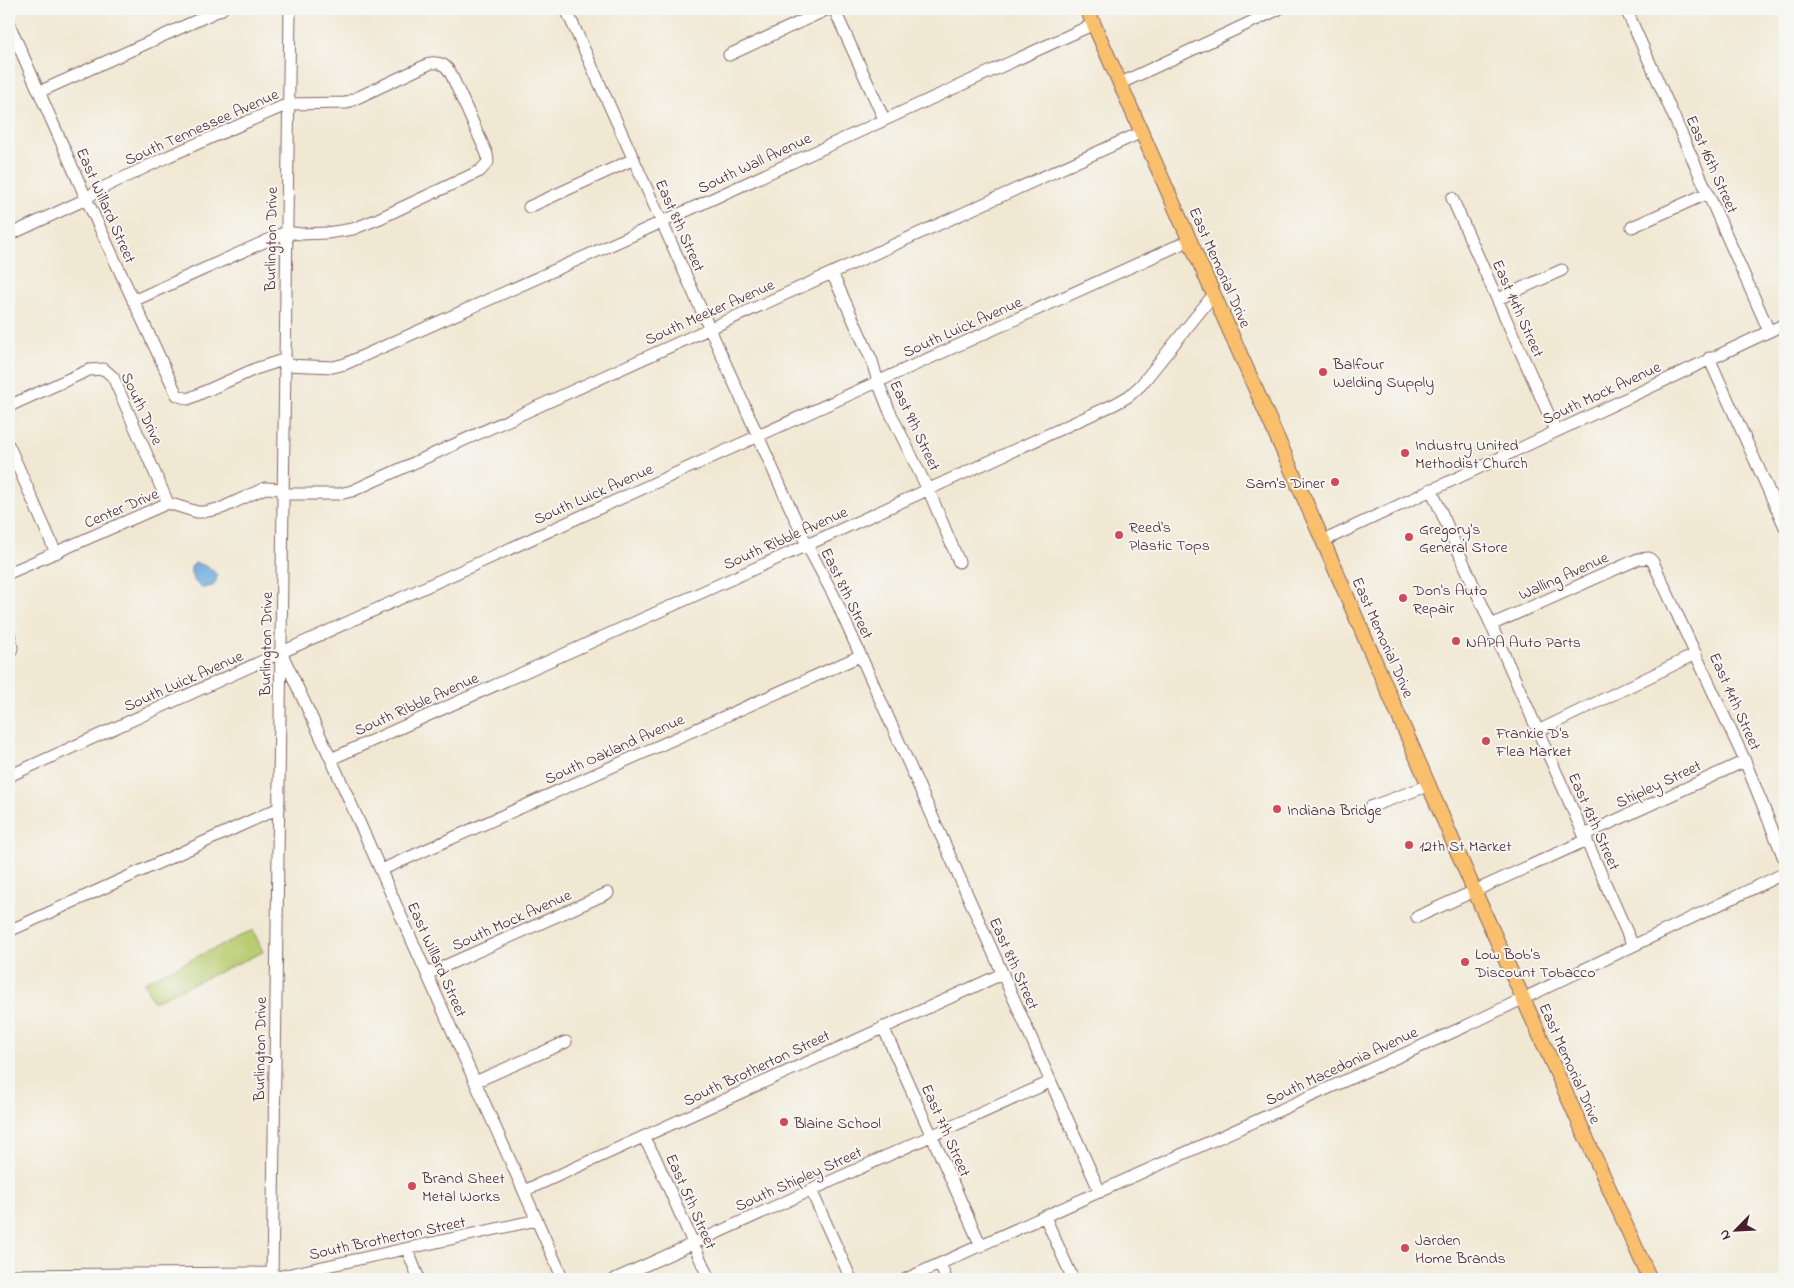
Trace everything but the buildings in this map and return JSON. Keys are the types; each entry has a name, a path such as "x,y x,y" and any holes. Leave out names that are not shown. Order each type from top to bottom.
{"main road":[{"name":"East Memorial Drive","path":"1087,9 1323,541 1474,890 1650,1279"}],"street":[{"path":"39,92 222,9"},
{"name":"Burlington Drive","path":"272,1277 290,9"},
{"name":"East 8th Street","path":"566,9 807,545 834,596 1100,1192"},
{"path":"728,55 828,9"},
{"path":"834,9 884,119"},
{"path":"1121,83 1279,9"},
{"name":"East 16th Street","path":"1626,9 1769,331"},
{"name":"East Willard Street","path":"9,24 174,391 181,397"},
{"name":"South Wall Avenue","path":"181,397 188,399 255,368 286,362 333,367 346,364 1094,24"},
{"name":"South Tennessee Avenue","path":"9,234 169,156 288,104 346,103 430,63 440,63 447,67 452,74 482,141 487,154 487,164 480,171 366,224 327,233 301,234 286,232"},
{"name":"South Meeker Avenue","path":"248,496 265,488 283,491 344,494 1142,132"},
{"path":"529,207 634,159"},
{"path":"1632,227 1708,193"},
{"name":"East 14th Street","path":"1452,198 1556,431"},
{"path":"133,301 286,232"},
{"name":"South Luick Avenue","path":"9,776 1190,240"},
{"path":"1498,299 1562,270"},
{"name":"East 9th Street","path":"832,273 872,361 878,382 959,562"},
{"name":"South Ribble Avenue","path":"332,759 928,490 1129,396 1141,385 1214,294"},
{"name":"South Mock Avenue","path":"1323,541 1709,358 1785,324"},
{"path":"1709,358 1785,526"},
{"name":"South Drive","path":"9,406 89,370 104,369 113,378 168,503"},
{"path":"9,446 56,553"},
{"name":"East 13th Street","path":"1431,489 1633,946"},
{"name":"Center Drive","path":"9,573 168,503 197,512 204,512 222,508 248,496"},
{"name":"East 14th Street","path":"1649,558 1657,566 1744,761 1785,861"},
{"name":"Walling Avenue","path":"1491,625 1638,559 1649,558"},
{"path":"9,634 12,648 9,657"},
{"name":"East Willard Street","path":"281,653 332,759 563,1279"},
{"path":"1538,731 1696,654"},
{"name":"South Oakland Avenue","path":"381,870 860,656"},
{"name":"Shipley Street","path":"1417,917 1744,761"},
{"path":"1370,807 1430,785"},
{"path":"9,931 278,808"},
{"name":"South Macedonia Avenue","path":"906,1279 1523,999 1785,873"},
{"name":"South Mock Avenue","path":"427,974 608,893"},
{"name":"South Brotherton Street","path":"524,1191 1002,974"},
{"name":"East 7th Street","path":"883,1027 981,1246"},
{"path":"475,1082 566,1042"},
{"name":"South Shipley Street","path":"615,1279 1050,1082"},
{"name":"East 5th Street","path":"643,1137 655,1158 709,1279"},
{"path":"811,1190 851,1279"},
{"path":"1045,1217 1073,1279"},
{"name":"South Brotherton Street","path":"9,1276 272,1277 537,1220"},
{"path":"407,1249 419,1279"},
{"path":"940,1264 946,1279"}],"green space":[{"path":"253,930 263,952 153,1002 144,982"}],"water":[{"path":"195,563 213,570 217,575 213,586 202,588 195,581 192,576 191,567"}],"place":[{"name":"Balfour Welding Supply","path":"1323,372"},
{"name":"Industry United Methodist Church","path":"1405,453"},
{"name":"Sam's Diner","path":"1335,482"},
{"name":"Reed's Plastic Tops","path":"1119,535"},
{"name":"Gregory's General Store","path":"1409,537"},
{"name":"Don's Auto Repair","path":"1403,598"},
{"name":"NAPA Auto Parts","path":"1456,641"},
{"name":"Frankie D's Flea Market","path":"1486,741"},
{"name":"Indiana Bridge","path":"1277,809"},
{"name":"12th St Market","path":"1409,845"},
{"name":"Low Bob's Discount Tobacco","path":"1465,962"},
{"name":"Blaine School","path":"784,1122"},
{"name":"Brand Sheet Metal Works","path":"412,1186"},
{"name":"Jarden Home Brands","path":"1405,1248"}]}
